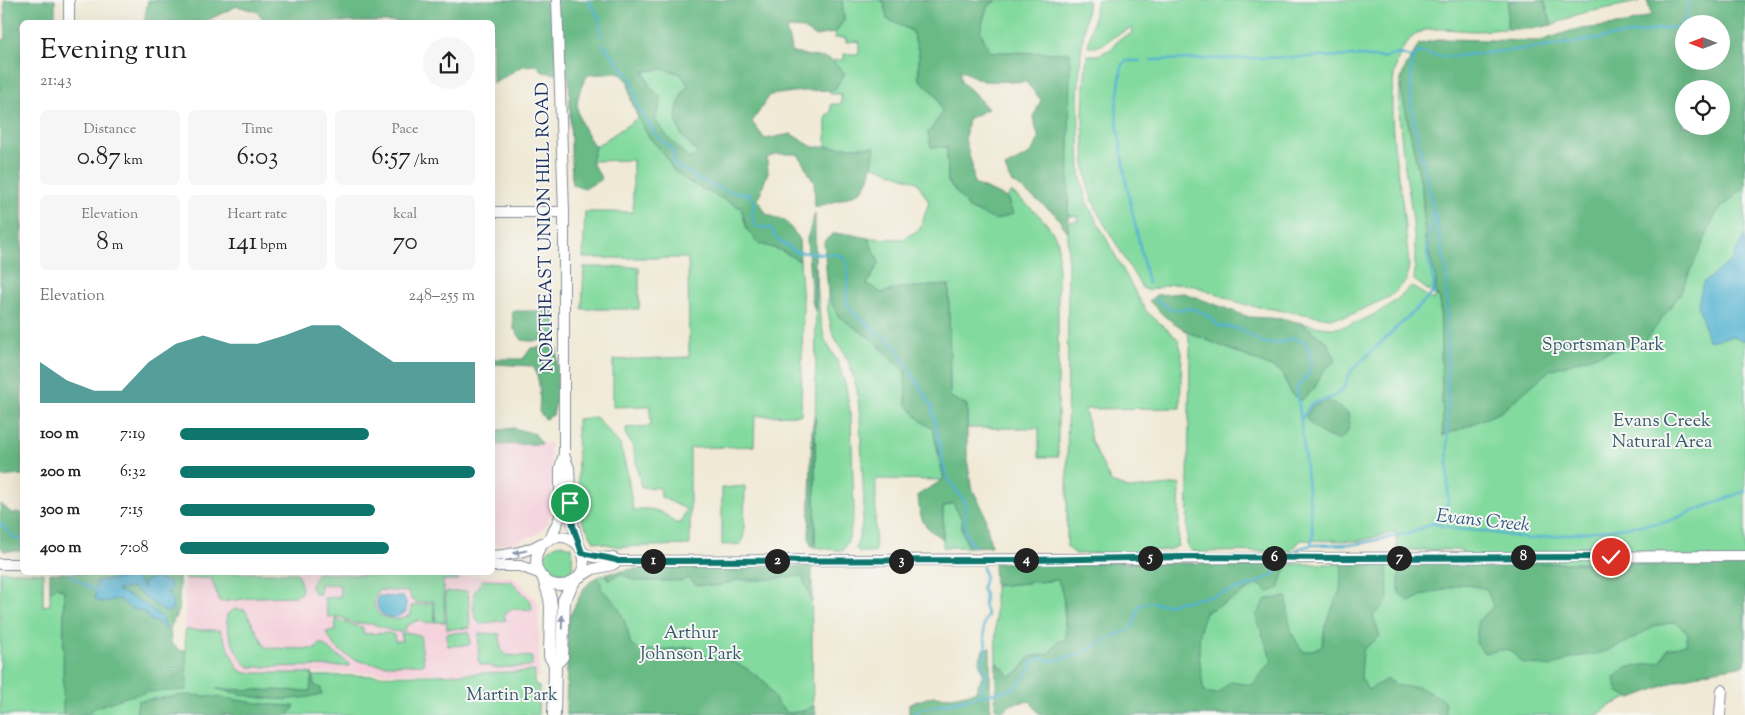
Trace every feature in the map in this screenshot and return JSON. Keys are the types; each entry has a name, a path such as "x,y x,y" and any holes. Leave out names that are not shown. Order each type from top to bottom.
{"main road":[{"path":"542,576 550,598 551,607 550,656 555,664 554,715"},
{"path":"555,664 562,656 564,600 575,580"}],"street":[{"path":"69,0 69,20"},
{"name":"NORTHEAST UNION HILL ROAD","path":"548,540 560,517 560,468 564,454 564,212 557,0"},
{"path":"495,212 564,212"},
{"name":"NORTHEAST UNION HILL ROAD","path":"564,454 569,468 571,516 581,550"},
{"path":"495,556 526,550 558,537 573,541 581,550 594,557 613,558 618,561 1745,556"},
{"path":"548,540 537,553 536,567 551,584 566,584 593,569 612,565 618,561"},
{"path":"575,580 583,566 581,550"},
{"path":"0,564 20,564"},
{"path":"495,566 520,566 542,576"},
{"path":"1720,715 1722,690"}],"shaded area":[{"path":"550,443 552,496 548,523 537,534 513,543 495,545 495,445"},
{"path":"185,575 512,576 539,603 539,677 425,673 312,673 235,689 210,631 185,630"}],"green space":[{"path":"4,0 55,0 55,20 20,20 20,475 0,477 0,40 6,39"},
{"path":"148,0 842,0 844,20 835,33 815,36 804,29 786,28 792,53 830,59 845,73 834,90 770,95 752,122 765,139 791,134 813,147 875,147 871,169 866,185 859,192 815,207 814,182 798,154 776,154 767,158 768,172 758,200 766,214 785,221 799,238 800,261 780,250 757,243 747,229 741,208 689,182 673,170 665,155 649,137 638,118 631,100 628,81 620,73 588,75 582,85 577,104 578,112 584,129 595,147 591,161 602,179 584,189 572,185 569,76 543,72 537,65 522,66 495,83 495,20 264,20 258,12 237,6 208,20 144,20","holes":["665,69 681,74 688,85 676,114 679,130 698,154 689,159 669,139 655,120 662,99 650,87 644,71"]},
{"path":"842,0 880,0 884,2 887,19 912,31 919,53 919,79 936,96 943,114 948,182 1013,214 1007,198 1011,192 1044,220 1058,242 1058,457 1039,457 1039,428 967,428 967,405 950,398 949,285 901,288 882,293 867,284 879,263 868,238 903,239 920,229 929,202 917,182 872,165 875,147 826,147 826,115 831,113 831,104 841,104 841,94 830,94 830,90 834,90 845,73 834,63 834,60 844,60 844,54 859,54 859,41 846,42 846,38 835,38 835,33 844,20"},
{"path":"880,0 997,0 987,7 980,31 990,52 1070,53 1068,232 1054,213 1010,180 1005,167 1030,154 1039,139 1033,118 1041,100 1026,82 983,81 960,70 961,82 988,109 968,119 965,139 972,165 974,184 1007,198 1013,214 995,220 969,208 948,182 947,147 931,147 928,133 942,113 937,96 919,79 919,53 912,31 887,19 884,2"},
{"path":"997,0 1088,0 1081,52 1078,96 1080,174 1086,201 1147,312 1178,339 1182,353 1180,408 1085,409 1091,441 1111,482 1131,489 1180,484 1178,546 1168,550 1076,554 1067,547 1068,222 1078,221 1079,216 1068,216 1070,53 990,52 980,31 987,7"},
{"path":"1097,0 1519,0 1508,2 1507,29 1476,31 1426,30 1410,40 1399,57 1394,80 1392,106 1393,133 1409,264 1406,281 1391,296 1348,316 1330,318 1246,305 1192,285 1171,284 1149,290 1142,288 1098,213 1089,191 1085,168 1083,118 1087,55 1098,55 1111,49 1119,39 1133,33 1132,28 1097,47 1088,47"},
{"path":"1544,0 1640,0 1638,2 1578,14 1552,25"},
{"path":"1544,0 1552,25 1531,29 1507,29 1508,2"},
{"path":"1647,0 1745,0 1745,187 1717,212 1680,294 1647,339 1550,370 1501,412 1443,436 1440,299 1436,295 1436,279 1425,239 1422,189 1400,83 1404,70 1419,44 1442,39 1540,41 1573,30 1625,24 1651,15"},
{"name":"Sportsman Park","path":"1745,51 1745,662 1692,672 1628,696 1631,697 1609,706 1598,715 1068,715 1065,563 1288,566 1289,564 1342,564 1342,567 1387,567 1387,564 1399,563 1399,568 1462,569 1462,550 1397,550 1396,532 1358,541 1301,540 1291,551 1193,552 1187,546 1190,349 1188,332 1281,371 1291,394 1314,389 1322,372 1328,343 1301,323 1332,328 1347,326 1387,307 1411,286 1433,300 1436,296 1414,280 1415,242 1400,128 1400,83 1422,189 1425,239 1436,279 1436,295 1440,299 1443,436 1678,70 1730,70 1730,57"},
{"path":"665,69 681,74 688,85 681,96 681,135 699,154 690,159 669,139 655,120 662,99 650,87 644,70"},
{"path":"638,118 649,137 665,155 673,170 741,208 747,229 757,243 780,250 800,261 803,305 801,415 755,416 754,446 690,448 690,545 619,547 594,541 582,521 578,479 577,419 596,417 620,445 627,471 633,510 645,509 661,512 675,523 681,523 686,509 661,497 660,488 641,487 633,447 626,435 626,428 651,426 650,406 613,407 613,360 689,357 688,258 583,258 585,212 633,212 633,160 591,161 595,147"},
{"path":"815,213 815,311 812,301 807,239"},
{"path":"833,234 849,234 868,238 879,263 867,284 882,293 901,288 949,285 950,397 967,405 967,458 971,486 984,512 991,546 968,547 962,531 962,520 953,503 943,507 943,539 930,530 923,521 918,495 944,479 933,429 921,421 906,404 905,371 873,340 838,316 828,294 824,241"},
{"path":"584,267 639,267 639,309 582,309"},
{"path":"816,267 820,319 825,340 838,363 846,387 851,418 854,511 849,538 843,551 815,547"},
{"path":"1184,293 1249,317 1285,319 1301,323 1328,343 1336,360 1322,372 1314,389 1302,400 1291,394 1281,371 1188,332 1164,316 1149,301 1156,295"},
{"path":"828,294 838,316 873,340 905,371 906,404 921,421 933,429 944,480 876,479 875,552 859,552 856,549 862,525 864,505 857,389 849,363 832,332 828,311"},
{"path":"512,311 556,311 556,336 552,340 522,340 514,329"},
{"path":"547,347 557,349 557,398 553,415 545,419 539,412 539,382 533,366 495,364 495,359 523,359 531,348"},
{"path":"1329,401 1348,413 1350,423 1346,435 1338,440 1319,432 1306,417 1312,406"},
{"path":"815,414 815,547 811,546 809,537 812,429"},
{"path":"514,428 535,434 542,444 495,445 495,434 499,430"},
{"path":"745,486 744,534 741,544 722,545 722,488"},
{"path":"0,503 11,513 20,513 20,551 4,551 0,546"},
{"path":"953,503 962,520 962,531 968,547 943,547 943,507"},
{"path":"561,544 571,547 573,571 567,577 553,575 544,563 545,556 550,549"},
{"path":"994,563 1289,564 1281,579 1280,588 1269,592 1258,584 1228,602 1205,612 1199,642 1202,682 1204,692 1217,694 1230,682 1252,685 1272,661 1256,616 1266,599 1287,597 1292,633 1304,652 1322,647 1325,626 1340,590 1342,564 1387,564 1388,600 1373,616 1380,636 1363,650 1361,678 1368,690 1387,679 1398,686 1419,687 1444,700 1446,715 1040,715 1030,701 1012,704 1001,712 995,708 996,662 1010,677 1020,670 1030,657 1049,654 1058,641 1066,640 1065,617 1064,602 1058,580 995,586"},
{"path":"1399,563 1745,563 1745,665 1710,671 1682,679 1632,698 1618,692 1614,678 1625,668 1661,662 1667,649 1686,644 1688,633 1676,622 1655,626 1627,642 1601,653 1574,657 1551,667 1523,663 1508,649 1484,653 1476,643 1478,621 1493,607 1487,589 1463,584 1423,595 1409,602 1399,593"},
{"path":"812,566 812,602 802,576 738,580 716,586 697,585 688,578 682,581 635,581 621,574 608,580 606,574 633,569 669,567"},
{"name":"Arthur Johnson Park","path":"811,569 813,715 569,715 598,577 606,574 607,576 633,571"},
{"name":"Martin Park","path":"0,571 20,572 20,575 43,575 43,606 50,605 50,592 56,587 64,590 63,685 186,688 185,630 220,630 238,669 245,673 312,673 312,676 435,675 535,671 534,684 539,687 538,715 0,715"},
{"path":"50,575 179,575 179,610 170,628 171,643 179,650 186,651 187,690 147,692 122,698 95,708 85,715 63,715 64,590 56,587 50,592"},
{"path":"185,575 298,575 302,587 301,593 296,596 258,597 220,602 211,578 185,579"},
{"path":"316,575 456,576 459,580 443,580 445,622 436,622 434,601 416,603 415,600 411,601 408,592 379,590 374,603 376,611 390,619 399,619 411,615 411,606 433,603 435,622 425,623 418,620 406,626 405,630 399,632 373,624 354,623 340,617 328,617 324,598 340,597 340,585 320,584 320,594 314,594 311,586"},
{"path":"598,577 601,589 608,595 622,614 631,646 643,650 692,647 708,658 726,659 746,668 765,682 778,704 788,713 803,711 814,706 816,715 566,715 568,619 584,588"},
{"path":"482,580 511,581 531,601 532,610 511,609 504,615 506,620 480,624 474,613 473,599 475,591"},
{"path":"1058,580 1063,592 1066,640 1058,641 1049,654 1030,657 1020,670 1010,677 996,662 995,586"},
{"path":"468,591 470,628 447,629 445,592"},
{"path":"235,609 245,610 266,648 316,649 319,644 322,644 351,665 249,667 244,663 232,643 228,628 227,614"},
{"path":"335,619 363,628 364,634 389,633 394,635 395,641 402,641 401,633 420,635 424,664 382,665 355,660 344,654 334,645 326,632 335,631"},
{"path":"469,632 470,644 448,646 447,633"},
{"path":"479,633 500,634 501,650 505,655 532,657 532,666 497,668 480,664 478,660"},
{"path":"984,648 990,648 990,715 909,715 909,704 933,696 952,697 975,692 983,674 979,661"},
{"path":"312,673 314,685 321,688 322,694 278,699 216,689 310,691"},
{"path":"186,695 295,706 289,715 136,715 138,701"}],"water":[{"path":"1745,234 1745,341 1733,336 1708,341 1698,304 1703,283 1732,260"},
{"path":"135,577 143,589 144,581 155,578 169,582 171,589 170,592 166,593 171,597 173,607 169,612 163,611 133,588 117,590 142,602 162,617 166,630 157,622 150,620 144,612 130,608 120,599 100,602 95,599 96,581"},
{"path":"378,596 403,597 406,601 406,612 395,617 384,616 378,608"}],"waterway":[{"path":"588,0 599,17 601,36"},
{"path":"1433,523 1448,503 1447,272 1411,107 1411,63 1417,52 1445,57 1544,47 1682,26 1688,13 1689,0"},
{"path":"603,44 629,76 635,89 638,108 657,136 672,150 674,163 680,169 689,172 699,180 730,192 750,194 755,204 752,214 754,224 761,228 771,228 776,238 796,252 841,255 848,264 847,305 853,313 895,346 932,407 946,476 965,502 965,533 973,546"},
{"path":"1151,60 1360,56 1382,58 1399,54 1414,58"},
{"path":"1140,61 1126,61 1122,65 1116,109 1127,187 1148,283"},
{"path":"1301,420 1311,404 1333,397 1343,389 1351,371 1433,293 1434,284 1427,254 1433,213"},
{"path":"1155,299 1172,310 1192,309 1202,312 1218,326 1241,329 1263,343 1278,343 1293,338 1306,343 1311,357 1311,367 1307,376 1297,387 1313,535 1311,545"},
{"name":"Evans Creek","path":"1292,556 1298,549 1311,545 1357,544 1411,533 1433,523 1455,529 1482,531 1530,539 1666,522 1745,491"},
{"path":"0,523 14,538 20,539"},
{"name":"Evans Creek","path":"914,715 914,712 921,709 1013,689 1029,671 1033,661 1042,658 1051,661 1075,656 1133,627 1139,606 1143,604 1151,602 1169,604 1232,591 1264,579 1287,562"},
{"path":"979,695 987,674 982,663 986,651 984,624 988,616 984,605 985,595 982,588 985,576 983,567"},
{"path":"69,575 96,591"}],"route":[{"path":"570,503 573,526 582,553 594,557 613,558 618,561 1028,560 1183,557 1611,557"}],"park label":[{"name":"Evans Creek Natural Area","path":"1662,430"}]}
